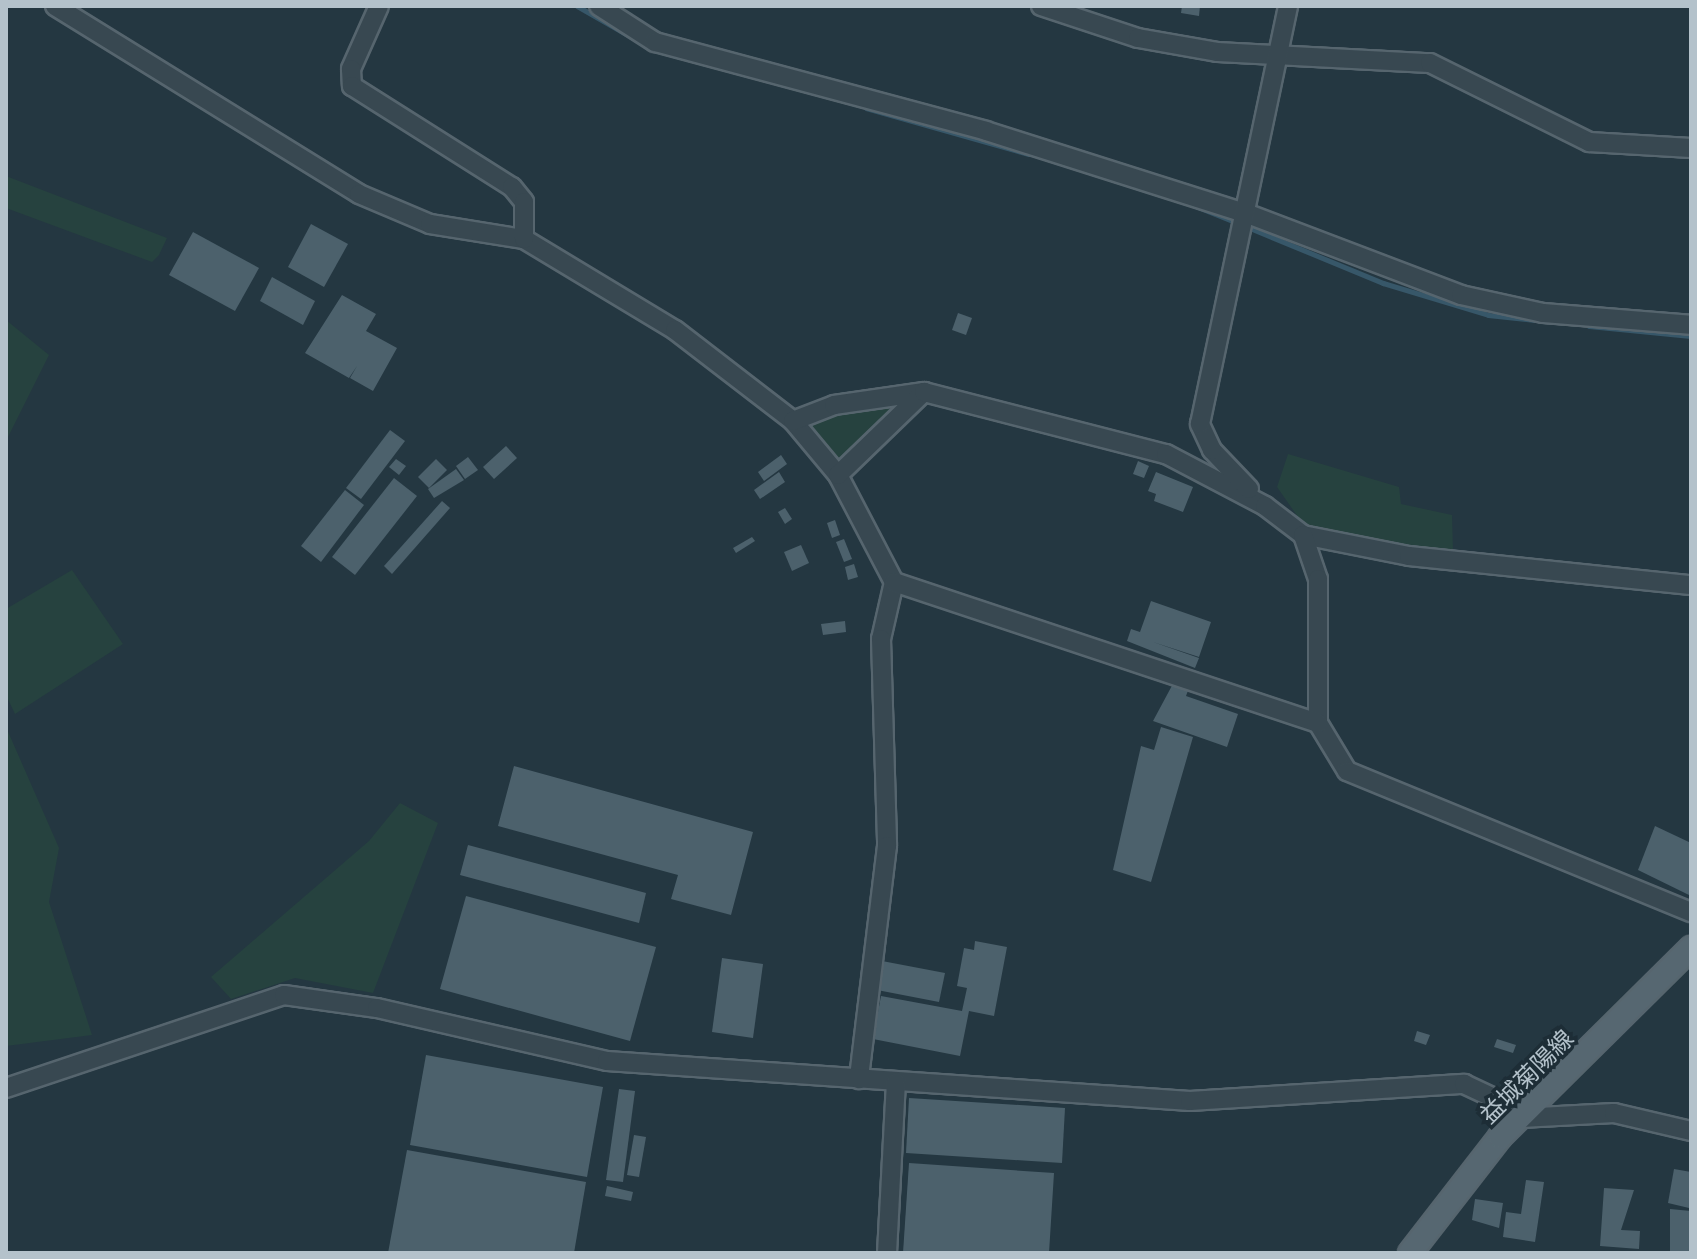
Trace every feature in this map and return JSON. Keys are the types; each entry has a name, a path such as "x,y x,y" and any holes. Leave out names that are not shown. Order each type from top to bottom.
{"main road":[{"name":"益城菊陽線","path":"1410,1253 1446,1200 1524,1116 1691,948"}],"street":[{"path":"55,6 359,194 430,224 524,239 675,330 793,421 838,475 894,582 881,639 887,846 859,1079"},
{"path":"379,6 351,69 352,86 463,150 512,187 524,202 524,239"},
{"path":"599,6 655,42 986,131 1248,214 1461,295 1598,320 1691,325"},
{"path":"1041,6 1138,38 1273,53 1430,63 1589,142 1691,148"},
{"path":"1288,6 1273,53 1248,214 1200,424 1212,450 1265,506 1303,535 1409,556 1691,585"},
{"path":"793,421 834,405 924,392 1166,454 1265,506"},
{"path":"838,475 924,392"},
{"path":"1303,535 1318,579 1318,723 1347,771 1691,912"},
{"path":"894,582 1318,723"},
{"path":"6,1088 284,995 349,1002 607,1061 1190,1101 1464,1084 1524,1116 1614,1113 1691,1131"},
{"path":"887,1253 896,1082"}],"green space":[{"path":"6,176 167,238 152,262 6,208"},
{"path":"6,320 49,355 6,441"},
{"path":"909,398 837,468 805,427 816,418"},
{"path":"1288,454 1399,487 1401,504 1452,515 1453,550 1312,537 1277,487"},
{"path":"72,570 123,644 15,714 6,695 6,609"},
{"path":"6,727 59,848 49,902 92,1035 6,1046"},
{"path":"400,803 438,823 373,993 295,978 231,999 211,977 369,841"}],"building":[{"path":"1182,6 1200,6 1199,16 1181,13"},
{"path":"311,224 348,244 324,287 288,267"},
{"path":"193,232 259,268 235,311 169,275"},
{"path":"272,277 315,301 303,325 260,301"},
{"path":"342,295 376,314 366,331 397,348 373,391 350,378 357,366 349,378 305,353"},
{"path":"958,313 972,318 966,335 952,330"},
{"path":"390,430 405,441 361,499 346,488"},
{"path":"506,446 517,458 494,479 483,467"},
{"path":"781,455 787,464 764,481 758,472"},
{"path":"468,457 478,470 465,479 456,466"},
{"path":"396,459 406,466 399,475 389,467"},
{"path":"436,459 447,470 429,488 418,477"},
{"path":"1138,461 1149,466 1144,478 1133,474"},
{"path":"456,469 464,480 434,498 428,489"},
{"path":"779,472 785,482 760,499 754,490"},
{"path":"1156,472 1193,487 1183,512 1154,501 1156,494 1148,491"},
{"path":"394,478 417,496 355,575 332,557"},
{"path":"345,490 364,505 321,562 301,546"},
{"path":"442,501 450,508 392,574 384,566"},
{"path":"785,508 792,519 785,524 778,512"},
{"path":"835,520 840,535 832,538 827,523"},
{"path":"752,537 755,541 736,553 733,548"},
{"path":"844,539 852,559 844,562 836,542"},
{"path":"801,545 809,563 792,571 784,552"},
{"path":"854,564 858,577 848,580 845,567"},
{"path":"1151,601 1211,622 1199,657 1153,642 1199,658 1195,668 1127,641 1131,629 1140,632"},
{"path":"845,621 846,632 823,635 821,624"},
{"path":"1175,680 1190,685 1186,696 1238,714 1227,747 1153,721"},
{"path":"1161,727 1193,737 1151,882 1113,870 1141,746 1154,750"},
{"path":"514,766 753,832 731,915 671,899 678,875 498,826"},
{"path":"1655,826 1691,843 1689,895 1638,870"},
{"path":"468,845 646,893 639,923 460,875"},
{"path":"466,896 656,947 630,1041 440,989"},
{"path":"975,941 1007,947 994,1016 969,1011 960,1056 873,1039 881,996 962,1011 967,988 957,986 964,948 974,950"},
{"path":"722,958 763,964 753,1038 712,1032"},
{"path":"882,961 945,973 939,1002 877,990"},
{"path":"1417,1031 1430,1035 1426,1045 1414,1041"},
{"path":"1497,1039 1516,1045 1513,1053 1494,1047"},
{"path":"426,1055 603,1087 587,1177 410,1145"},
{"path":"619,1089 635,1091 623,1182 606,1180"},
{"path":"909,1098 1065,1108 1062,1163 906,1153"},
{"path":"634,1135 646,1137 639,1177 627,1175"},
{"path":"407,1150 586,1182 574,1253 388,1253"},
{"path":"909,1163 1054,1173 1049,1253 903,1253"},
{"path":"1674,1169 1691,1172 1689,1208 1668,1203"},
{"path":"1526,1180 1544,1182 1535,1242 1503,1237 1506,1212 1521,1214"},
{"path":"607,1186 633,1192 631,1201 605,1196"},
{"path":"1604,1188 1634,1190 1621,1230 1640,1231 1639,1249 1600,1246"},
{"path":"1475,1199 1503,1203 1499,1228 1472,1220"},
{"path":"1670,1209 1691,1211 1691,1253 1670,1253"}],"waterway":[{"path":"577,6 652,49"},
{"path":"866,108 1029,154"},
{"path":"1195,206 1235,222"},
{"path":"1252,229 1383,283 1488,315 1535,320"},
{"path":"1589,326 1691,336"}]}
